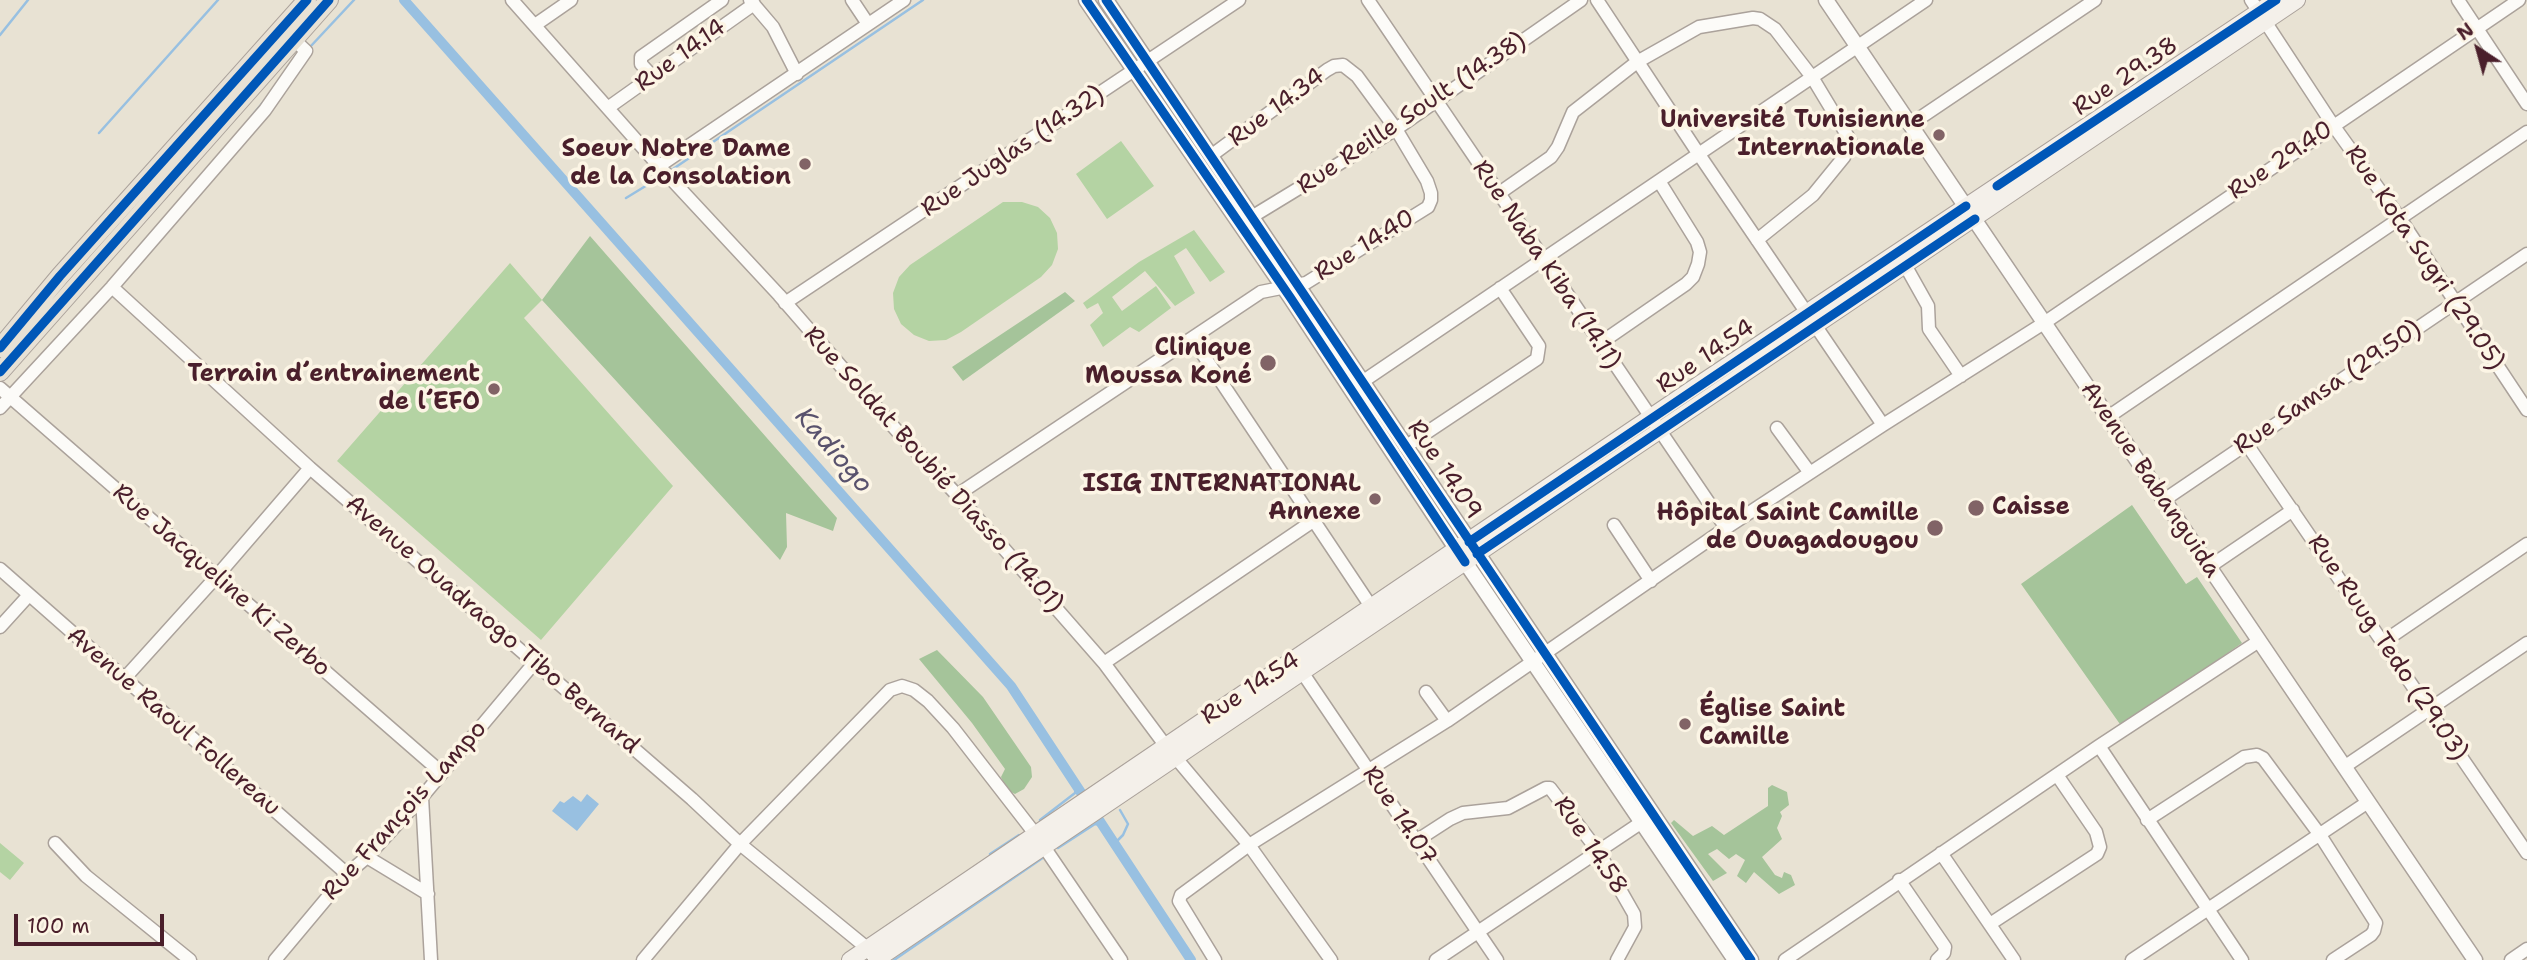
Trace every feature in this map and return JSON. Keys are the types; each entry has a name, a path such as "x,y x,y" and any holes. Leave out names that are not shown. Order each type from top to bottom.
{"main road":[{"path":"0,372 288,34 307,0"},
{"path":"0,348 60,276 288,34 329,0"},
{"name":"Rue 29.38","path":"1970,213 2276,0"},
{"name":"Rue 29.38","path":"2259,11 2297,0"},
{"path":"1811,319 1905,265 1970,213"},
{"path":"1811,319 1970,213"},
{"name":"Rue 14.54","path":"850,960 873,956 1171,751 1372,608 1467,552 1811,319"},
{"path":"1171,751 1302,672 1467,552"}],"street":[{"name":"Rue Soldat Boubié Diasso (14.01)","path":"512,0 957,495 1104,663 1171,751 1249,845 1331,960"},
{"path":"535,24 571,0"},
{"path":"653,77 641,64 641,57 722,0"},
{"path":"852,0 868,24"},
{"path":"659,166 904,0"},
{"name":"Rue 14.09","path":"1086,0 1240,225 1291,286 1362,382 1405,447 1467,552"},
{"name":"Rue 14.09","path":"1106,0 1252,216 1291,286 1467,552 1648,818 1751,960"},
{"name":"Rue Juglas (14.32)","path":"785,303 1239,0"},
{"name":"Rue Naba Kiba (14.11)","path":"1368,0 1726,528"},
{"name":"Rue Reille Soult (14.38)","path":"1240,225 1436,103 1581,0"},
{"path":"1597,0 1883,425"},
{"name":"Avenue Babanguida","path":"1826,0 2475,960"},
{"path":"1362,382 1926,0"},
{"path":"1911,124 2095,0"},
{"path":"2458,0 2527,104"},
{"name":"Rue 29.40","path":"1215,960 1181,907 1181,895 1249,845 1447,721 1726,528 2044,323 2519,0"},
{"path":"751,2 773,27 797,74"},
{"name":"Rue 14.14","path":"609,107 751,2"},
{"name":"Rue Kota Sugri (29.05)","path":"2259,11 2333,125 2399,217 2527,410"},
{"path":"1498,194 1551,157 1573,111 1637,62 1699,27 1753,18 1768,22 1812,77 1848,134 1849,146 1834,170 1813,195 1757,240"},
{"path":"0,408 112,287 265,110 306,51 288,34"},
{"name":"Rue 14.34","path":"1212,155 1334,66 1343,65 1357,76 1396,129"},
{"name":"Rue 14.40","path":"1291,286 1314,279 1428,207 1432,193 1430,187 1396,129"},
{"path":"2108,417 2527,132"},
{"path":"1600,344 1686,285 1693,277 1698,264 1700,252 1697,242 1659,181"},
{"name":"Rue Samsa (29.50)","path":"2164,500 2527,254"},
{"path":"1905,265 1928,306 1929,329 1961,376"},
{"path":"957,495 1261,292 1291,286"},
{"name":"Avenue Ouadraogo Tibo Bernard","path":"112,287 310,468 692,799 740,845 873,956"},
{"path":"1405,447 1537,359 1539,346 1500,288"},
{"path":"1192,338 1372,608"},
{"name":"Rue Jacqueline Ki Zerbo","path":"0,388 443,773"},
{"path":"1777,428 1810,473"},
{"name":"Rue Ruug Tedo (29.03)","path":"2246,443 2527,853"},
{"path":"124,679 310,468"},
{"path":"2209,568 2293,510"},
{"path":"1104,663 1312,521"},
{"path":"1614,525 1651,581"},
{"path":"2383,642 2527,544"},
{"name":"Avenue Raoul Follereau","path":"0,569 347,874"},
{"path":"0,627 29,595"},
{"path":"1785,960 1899,880 2259,641"},
{"path":"2344,766 2527,642"},
{"name":"Rue François Lampo","path":"275,960 347,874 367,857 443,773 535,662"},
{"name":"Rue 14.07","path":"1302,672 1497,960"},
{"path":"643,960 740,845 890,690 902,686 914,690 928,701 953,728 1039,841 1121,960"},
{"path":"1426,692 1447,721"},
{"path":"2099,746 2242,960"},
{"path":"2147,820 2244,757 2257,755 2263,758 2320,835 2376,923 2371,935 2333,960"},
{"path":"1990,924 2097,854 2100,847 2096,832 2057,775"},
{"name":"Rue 14.58","path":"1416,841 1463,813 1508,808 1545,788 1550,788 1598,851 1636,921 1617,960"},
{"path":"422,797 431,960"},
{"path":"2132,960 2368,802"},
{"path":"1436,960 1648,818"},
{"name":"Rue 14.09","path":"1648,818 1735,960"},
{"path":"55,843 86,876 190,960"},
{"path":"1941,853 2014,960"},
{"path":"367,857 428,894"},
{"path":"1899,880 1945,947 1944,953 1937,960"},
{"path":"2511,960 2527,949"}],"green space":[{"path":"1121,141 1154,186 1107,219 1076,174"},
{"path":"1003,202 1022,202 1038,207 1050,218 1057,233 1058,249 1052,265 1041,277 946,340 929,341 914,335 901,324 894,309 893,293 899,277 910,265"},
{"path":"1194,230 1225,272 1210,282 1186,248 1174,256 1195,293 1175,306 1145,271 1112,297 1122,311 1156,286 1171,308 1139,332 1130,327 1103,347 1090,325 1103,313 1098,303 1087,309 1083,303 1139,262"},
{"path":"590,236 837,518 833,531 786,513 787,547 780,560 542,300"},
{"name":"Terrain d´entrainement de l´EFO","path":"510,263 542,300 524,318 673,486 541,640 337,461"},
{"path":"1065,292 1075,301 963,381 952,367"},
{"path":"2132,505 2186,584 2197,577 2242,643 2122,727 2021,584"},
{"path":"937,650 983,697 1031,767 1032,777 1024,789 1015,794 1007,790 1001,777 1005,769 972,723 919,659"},
{"path":"1772,785 1787,792 1789,805 1780,812 1782,816 1777,828 1782,839 1762,857 1775,875 1782,878 1784,872 1791,875 1795,885 1779,894 1754,872 1746,883 1737,876 1745,860 1736,854 1729,859 1717,849 1708,854 1727,873 1713,881 1671,823 1674,820 1693,836 1712,826 1724,835 1768,806 1768,788"},
{"path":"0,843 24,863 10,880 0,872"}],"water":[{"path":"587,794 599,804 577,831 552,811 560,801 564,803 573,796 581,802"}],"waterway":[{"path":"0,35 28,0"},
{"path":"99,133 218,0"},
{"path":"310,47 354,0"},
{"name":"Kadiogo","path":"404,0 1011,686 1191,960"},
{"path":"670,171 923,0"},
{"path":"251,117 265,100"},
{"path":"626,198 662,176"},
{"path":"1040,820 1075,793 1076,788"},
{"path":"1114,844 1123,835 1128,824 1120,810"},
{"path":"1058,848 1095,824 1101,825"},
{"path":"990,854 1019,835"},
{"path":"894,960 1044,857"}],"cycle path":[{"path":"0,348 60,276 307,0"},
{"path":"0,372 329,0"},
{"path":"1086,0 1290,297 1465,562"},
{"path":"1106,0 1751,960"},
{"path":"1997,186 2276,0"},
{"path":"1469,542 1966,206"},
{"path":"1477,554 1975,219"}],"place":[{"name":"Université Tunisienne Internationale","path":"1939,135"},
{"name":"Soeur Notre Dame de la Consolation","path":"805,164"},
{"name":"Clinique Moussa Koné","path":"1268,363"},
{"name":"Terrain d´entrainement de l´EFO","path":"494,389"},
{"name":"ISIG INTERNATIONAL Annexe","path":"1375,499"},
{"name":"Caisse","path":"1976,508"},
{"name":"Hôpital Saint Camille de Ouagadougou","path":"1935,528"},
{"name":"Église Saint Camille","path":"1685,724"}]}
